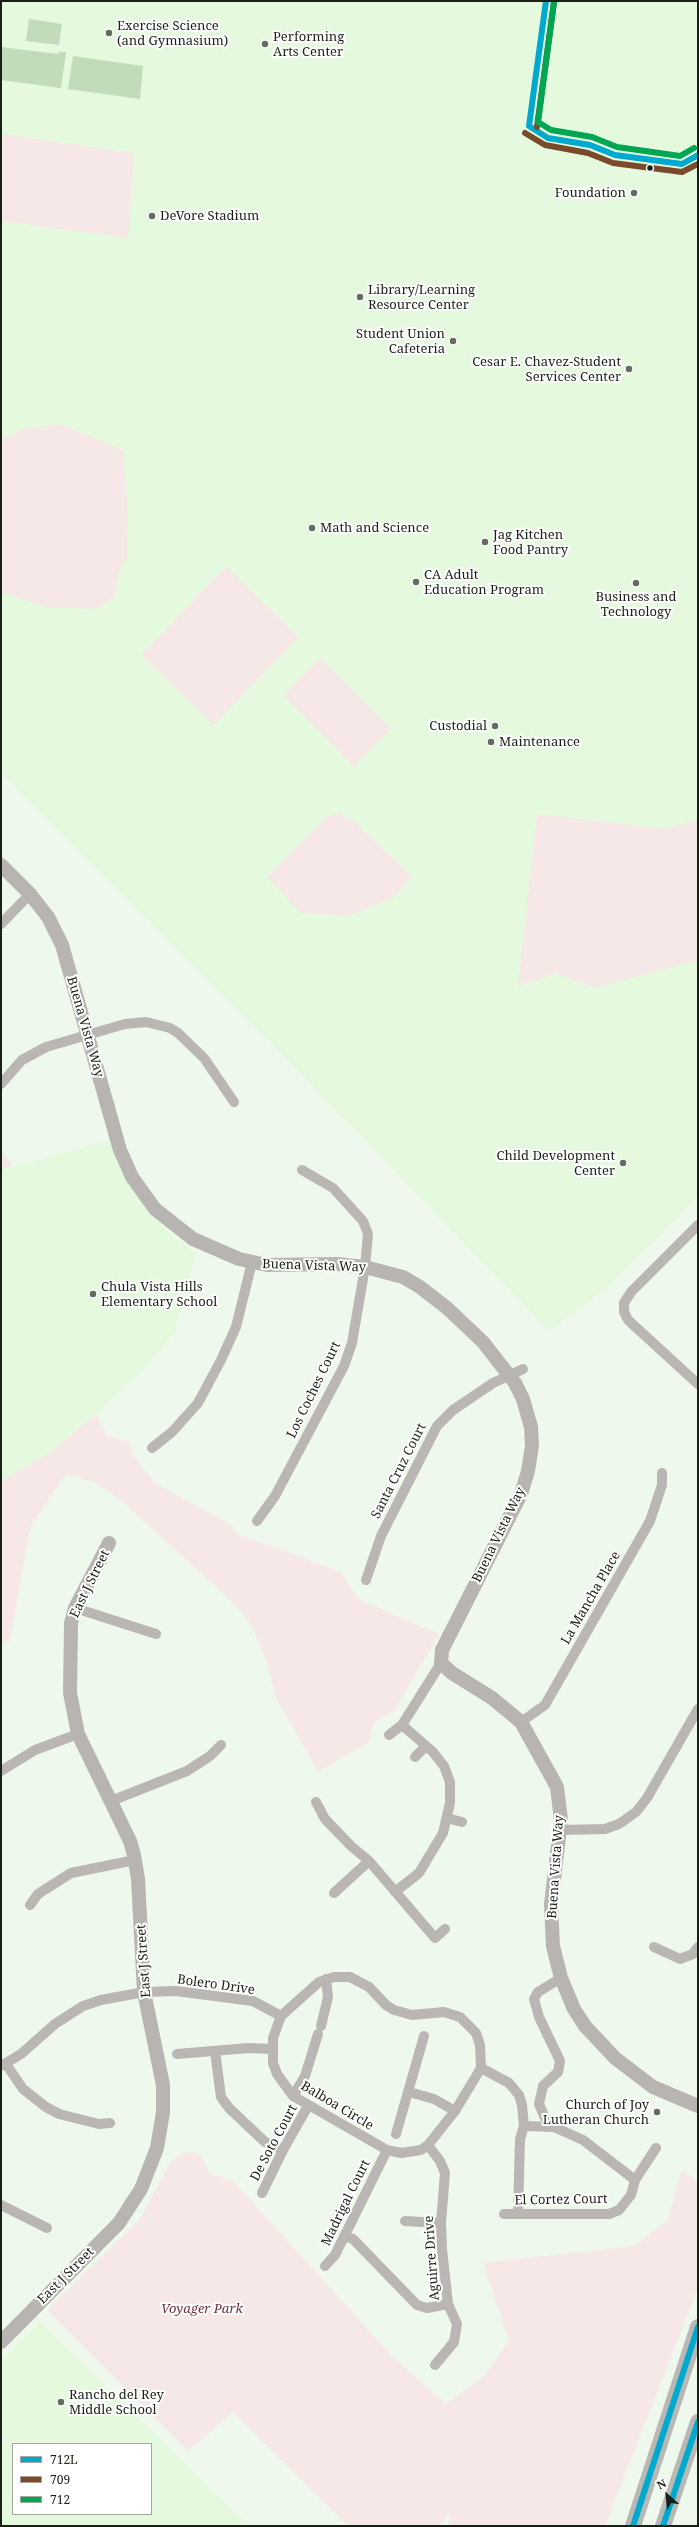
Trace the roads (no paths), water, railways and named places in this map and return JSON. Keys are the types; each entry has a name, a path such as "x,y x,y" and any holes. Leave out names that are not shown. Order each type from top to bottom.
{"main road":[{"path":"633,2526 698,2327"},
{"path":"664,2526 698,2422"}],"street":[{"name":"Buena Vista Way","path":"1,865 30,894 48,918 62,945 120,1150 132,1177 155,1209 193,1239 219,1252 252,1262 267,1265 337,1264 387,1271 420,1287 447,1308 483,1342 510,1375 523,1399 529,1418 532,1446 528,1471 521,1494 484,1572 442,1650 442,1663 448,1670 492,1698 521,1722 557,1787 561,1830 551,1904 553,1946 561,1978 585,2026 615,2058 653,2087 698,2106"},
{"path":"1,924 30,894"},
{"path":"1,1084 22,1060 46,1047 125,1024 146,1022 170,1028 178,1033 204,1058 234,1102"},
{"name":"Los Coches Court","path":"257,1521 275,1496 344,1366 352,1343 365,1267 368,1234 363,1221 333,1188 302,1170"},
{"path":"698,1225 631,1292 624,1304 624,1312 628,1320 698,1384"},
{"path":"152,1448 172,1432 198,1403 221,1360 236,1327 252,1262"},
{"name":"Santa Cruz Court","path":"366,1580 381,1536 437,1426 453,1410 493,1383 523,1369"},
{"name":"La Mancha Place","path":"521,1722 545,1705 651,1519 662,1485 662,1473"},
{"name":"East J Street","path":"1,2342 119,2223 141,2189 157,2148 163,2112 163,2085 144,1992 135,1860 130,1841 78,1734 70,1693 69,1654 71,1623 75,1608 109,1543"},
{"path":"75,1608 156,1634"},
{"path":"389,1735 402,1725 442,1663"},
{"path":"561,1830 605,1829 619,1824 636,1812 647,1798 698,1709"},
{"path":"396,1892 419,1873 443,1833 450,1803 450,1782 444,1766 426,1746 402,1725"},
{"path":"1,1771 35,1750 78,1734"},
{"path":"111,1801 187,1771 210,1756 221,1745"},
{"path":"415,1757 426,1746"},
{"path":"316,1802 325,1819 351,1846 370,1861 435,1938 445,1928"},
{"path":"447,1818 462,1822"},
{"path":"30,1905 38,1894 72,1873 135,1860"},
{"path":"334,1893 370,1861"},
{"path":"654,1947 680,1959 693,1954 698,1946"},
{"name":"Balboa Circle","path":"428,2145 421,2150 401,2153 387,2150 293,2096 277,2074 273,2063 273,2038 281,2016 319,1982 326,1979 350,1977 369,1987 386,2005 412,2015 444,2012 460,2017 476,2033 480,2045 481,2068"},
{"path":"549,2127 539,2104 543,2086 558,2072 560,2062 539,2017 534,1999 538,1992 561,1978"},
{"path":"293,2096 305,2076 319,2030 328,1997 326,1979"},
{"name":"Bolero Drive","path":"3,2065 22,2054 55,2024 83,2006 101,2000 144,1992 176,1991 253,2001 281,2016"},
{"path":"396,2134 424,2036"},
{"path":"177,2054 273,2049"},
{"path":"215,2052 221,2097 229,2108 265,2142 283,2150"},
{"path":"3,2065 23,2089 46,2107 59,2114 99,2124 110,2123"},
{"path":"428,2145 455,2112 481,2068 497,2075 514,2088 522,2105 524,2126 520,2139 518,2214"},
{"path":"408,2092 434,2099 455,2112"},
{"name":"De Soto Court","path":"262,2193 283,2150 308,2106"},
{"path":"524,2126 549,2127 583,2140 635,2180"},
{"name":"Aguirre Drive","path":"428,2145 440,2162 445,2173 441,2223 448,2304 457,2324 454,2342 436,2365"},
{"name":"El Cortez Court","path":"504,2214 609,2214 619,2210 631,2195 635,2180 656,2148"},
{"name":"Madrigal Court","path":"325,2266 335,2255 387,2150"},
{"path":"1,2206 47,2228"},
{"path":"405,2221 441,2223"},
{"path":"344,2236 353,2239 417,2305 427,2308 448,2304"}],"place":[{"name":"Exercise Science (and Gymnasium)","path":"109,33"},
{"name":"Performing Arts Center","path":"265,44"},
{"name":"Foundation","path":"634,193"},
{"name":"DeVore Stadium","path":"152,216"},
{"name":"Library/Learning Resource Center","path":"360,297"},
{"name":"Student Union Cafeteria","path":"453,341"},
{"name":"Cesar E. Chavez-Student Services Center","path":"629,369"},
{"name":"Math and Science","path":"312,528"},
{"name":"Jag Kitchen Food Pantry","path":"485,542"},
{"name":"CA Adult Education Program","path":"416,582"},
{"name":"Business and Technology","path":"636,583"},
{"name":"Custodial","path":"495,726"},
{"name":"Maintenance","path":"491,742"},
{"name":"Child Development Center","path":"623,1163"},
{"name":"Chula Vista Hills Elementary School","path":"93,1294"},
{"name":"Church of Joy Lutheran Church","path":"657,2112"},
{"name":"Rancho del Rey Middle School","path":"61,2402"}],"park label":[{"name":"Voyager Park","path":"202,2309"}]}
